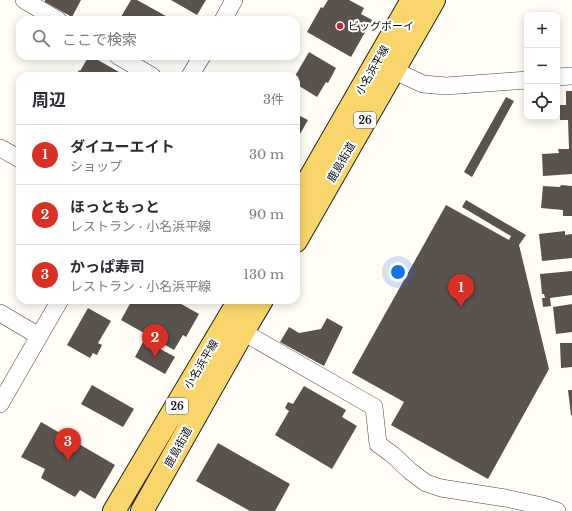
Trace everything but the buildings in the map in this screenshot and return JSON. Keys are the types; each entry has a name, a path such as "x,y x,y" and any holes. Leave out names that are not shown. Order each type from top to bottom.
{"main road":[{"name":"小名浜平線","path":"300,195 412,0"},
{"name":"鹿島街道","path":"300,234 434,0"},
{"name":"小名浜平線","path":"114,511 238,304"},
{"name":"鹿島街道","path":"142,511 260,304"}],"street":[{"path":"24,0 51,16"},
{"path":"225,16 234,0"},
{"path":"125,60 145,72"},
{"path":"192,72 200,60"},
{"path":"393,70 423,84 446,86 524,80"},
{"path":"560,77 572,76"},
{"path":"0,148 16,157"},
{"path":"0,404 58,304"},
{"path":"0,313 39,336"},
{"path":"243,332 374,407 378,444 394,455 410,471 426,483 441,488 513,499 557,511"}],"place":[{"name":"ビッグボーイ","path":"340,26"},
{"name":"ダイユーエイト","path":"461,307"},
{"name":"ほっともっと","path":"155,357"},
{"name":"かっぱ寿司","path":"68,461"}]}
